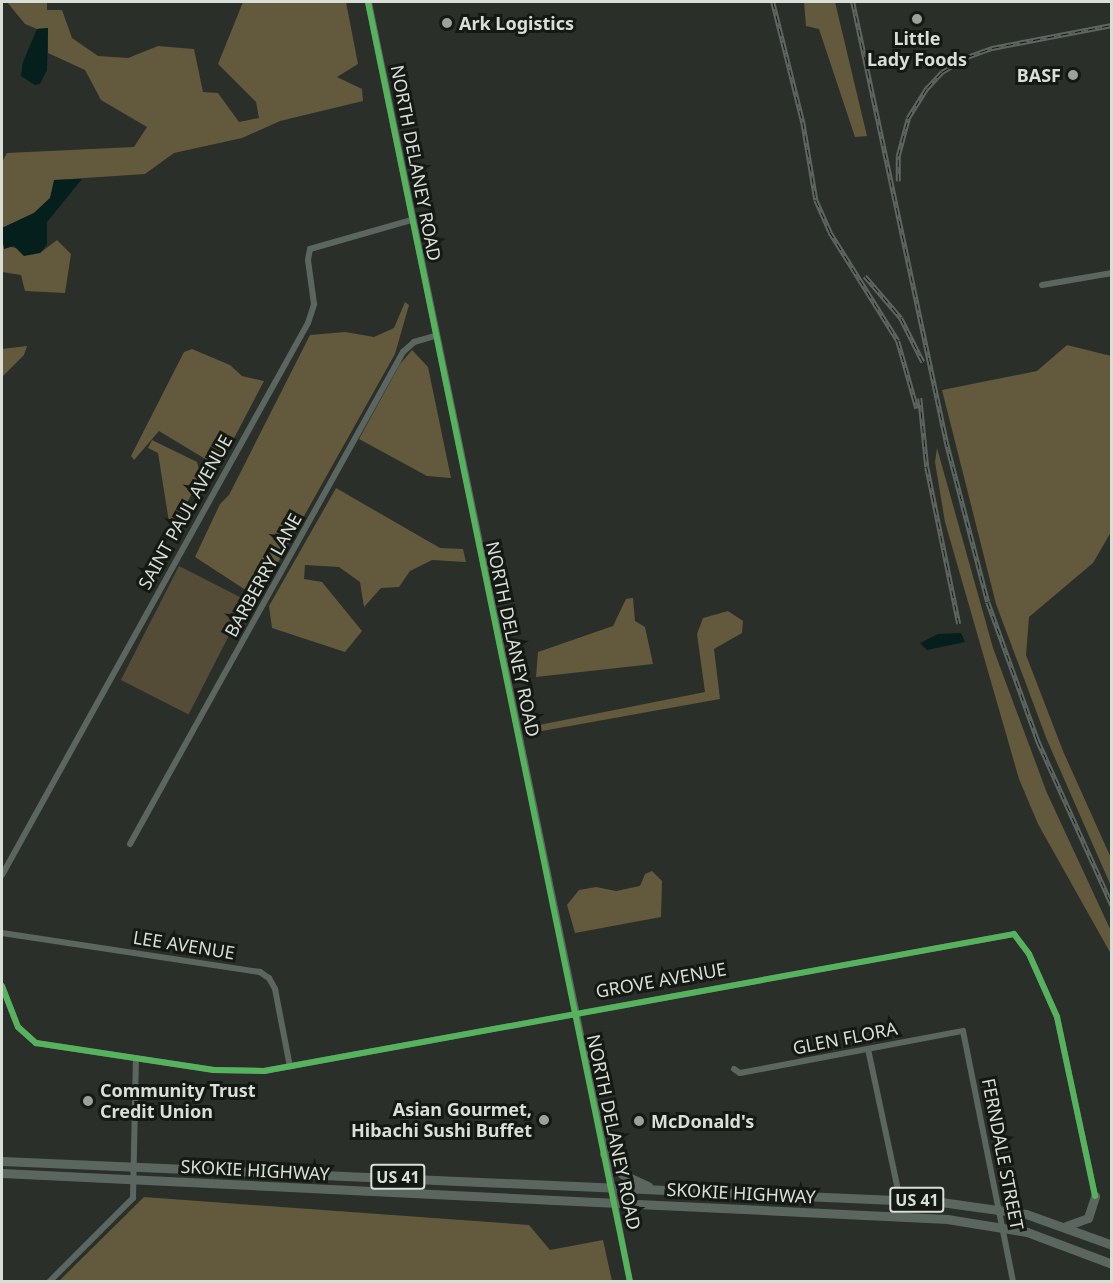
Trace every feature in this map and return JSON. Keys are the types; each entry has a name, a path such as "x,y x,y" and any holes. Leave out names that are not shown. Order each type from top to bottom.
{"highway":[{"path":"604,1154 622,1174 653,1189"},
{"name":"SKOKIE HIGHWAY","path":"2,1161 900,1200 999,1209 1066,1226 1112,1245"},
{"name":"SKOKIE HIGHWAY","path":"2,1173 615,1204 906,1216 1002,1226 1052,1240 1112,1264"},
{"path":"1066,1226 1088,1218 1095,1196"}],"street":[{"name":"NORTH DELANEY ROAD","path":"368,2 630,1281"},
{"name":"SAINT PAUL AVENUE","path":"2,875 308,323 314,298 308,260 310,249 412,220"},
{"path":"1042,285 1112,273"},
{"name":"BARBERRY LANE","path":"130,844 402,352 414,342 435,336"},
{"name":"LEE AVENUE","path":"2,933 260,972 269,978 274,989 290,1067"},
{"name":"GROVE AVENUE","path":"136,1058 228,1071 290,1067 574,1012 1014,933 1029,954 1057,1017 1095,1196"},
{"path":"2,986 18,1027 28,1039 136,1058 133,1197 49,1281"},
{"name":"GLEN FLORA","path":"734,1069 740,1073 963,1031"},
{"name":"FERNDALE STREET","path":"963,1031 1013,1281"},
{"path":"868,1049 900,1200"}],"shaded area":[{"path":"7,2 47,2 47,10 62,10 72,38 98,56 128,58 158,46 194,49 203,92 218,93 239,122 259,118 256,102 218,64 243,2 346,2 358,64 337,77 362,89 363,101 280,121 242,138 174,153 145,174 55,180 50,198 34,213 2,228 2,162 7,153 134,147 147,127 101,100 85,70 48,53 48,28 37,29 25,24"},
{"path":"804,2 835,2 867,136 855,137 819,29 806,26"},
{"path":"57,240 71,254 65,293 25,291 21,275 2,272 2,245 40,253"},
{"path":"405,302 409,305 395,354 258,598 195,557 220,504 229,495 310,335 345,332 374,337 394,328"},
{"path":"1067,345 1111,356 1111,532 1093,563 1029,617 1026,655 1063,751 1111,858 1111,886 1047,740 996,604 942,390 1037,371"},
{"path":"27,346 24,355 2,377 2,349"},
{"path":"192,349 230,365 242,376 264,381 230,446 207,460 159,431 134,460 131,456 184,352"},
{"path":"412,350 428,367 451,478 427,476 359,439 400,364"},
{"path":"152,440 197,462 201,476 176,524 169,522 158,453 148,448"},
{"path":"937,448 993,648 1047,793 1111,931 1111,954 1038,824 1019,779 945,522 935,462"},
{"path":"336,488 440,548 463,549 466,562 432,560 410,571 399,587 381,588 364,607 360,582 339,567 305,565 304,579 322,582 362,631 345,652 272,628 269,606"},
{"path":"179,566 247,601 189,715 121,680"},
{"path":"633,598 635,621 645,627 653,664 536,677 538,652 613,626 626,599"},
{"path":"728,611 743,621 742,633 714,649 720,699 531,733 534,726 705,692 697,634 703,618"},
{"path":"652,871 662,881 661,917 575,933 567,905 579,890 596,887 616,891 640,886 645,874"},
{"path":"144,1197 529,1225 550,1250 603,1240 612,1281 59,1281"}],"water":[{"path":"48,28 47,70 40,84 35,85 21,76 23,62 37,29"},
{"path":"82,179 47,222 47,244 40,253 24,256 14,246 4,249 2,228 34,213 50,198 54,180"},
{"path":"961,633 965,642 927,650 920,643 938,634"}],"railway":[{"path":"773,2 803,122 816,200 830,232 898,341 917,408"},
{"path":"853,2 946,440 988,602 1038,741 1112,905"},
{"path":"898,181 898,156 908,118 927,88 942,72 967,57 992,48 1112,25"},
{"path":"865,276 901,318 923,362"},
{"path":"920,398 927,467 959,624"}],"cycle path":[{"path":"368,2 630,1282"},
{"path":"2,986 18,1027 36,1043 214,1070 264,1071 1014,934 1029,954 1057,1017 1095,1196"}],"place":[{"name":"Little Lady Foods","path":"917,19"},
{"name":"Ark Logistics","path":"447,23"},
{"name":"BASF","path":"1073,75"},
{"name":"Community Trust Credit Union","path":"88,1101"},
{"name":"Asian Gourmet, Hibachi Sushi Buffet","path":"544,1120"},
{"name":"McDonald's","path":"639,1121"}]}
